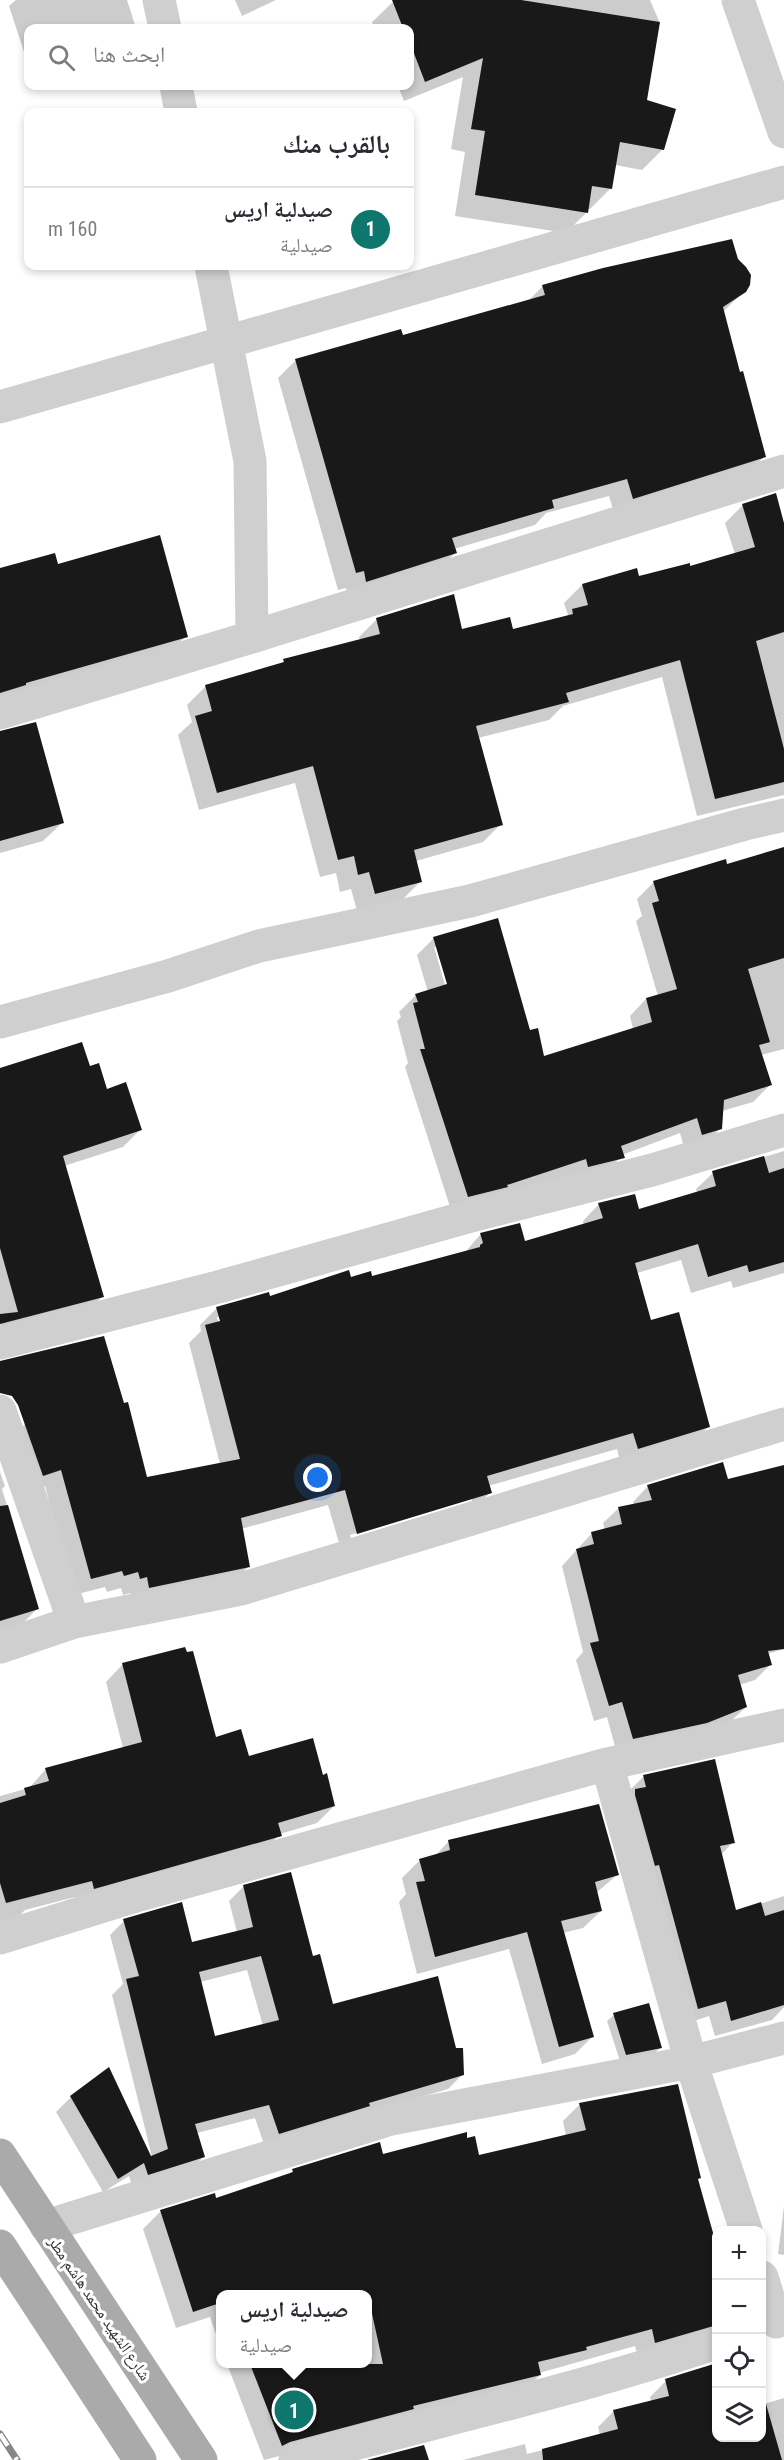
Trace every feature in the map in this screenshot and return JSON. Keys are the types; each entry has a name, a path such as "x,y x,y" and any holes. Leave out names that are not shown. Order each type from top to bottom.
{"main road":[{"name":"شارع الشهيد محمد هاشم مطر","path":"0,2155 201,2460"},
{"path":"0,2246 140,2460"}],"street":[{"path":"159,0 164,24"},
{"path":"738,0 784,132"},
{"path":"177,90 180,108"},
{"path":"0,407 784,182"},
{"path":"213,270 250,462 252,637"},
{"path":"0,713 784,471"},
{"path":"0,1022 168,976 259,946 470,901 784,815"},
{"path":"0,1343 218,1287 467,1217 652,1170 784,1130"},
{"path":"0,1411 74,1622"},
{"path":"0,1647 74,1622 241,1589 784,1424"},
{"path":"0,1938 138,1895 607,1764 784,1725"},
{"path":"607,1764 691,2062 745,2226"},
{"path":"46,2226 391,2119 691,2062 784,2038"},
{"path":"763,2280 774,2323"},
{"path":"295,2460 410,2427 645,2367 712,2345"}],"building":[{"path":"392,0 521,0 660,22 647,100 676,109 664,150 620,142 612,189 592,186 588,213 475,195 485,131 471,129 483,58 425,82 414,53 414,24 401,24"},
{"path":"732,239 738,259 751,275 750,285 746,292 723,307 766,457 633,499 627,479 552,500 554,508 452,538 457,553 366,582 364,571 356,573 295,359 401,329 403,335 545,295 542,285 603,268"},
{"path":"776,493 784,523 784,632 756,641 784,749 784,782 715,799 680,660 566,693 569,702 476,726 503,825 414,850 422,882 375,894 369,872 358,875 354,856 338,860 313,766 217,793 195,716 212,711 205,685 284,662 283,659 380,634 376,618 454,594 462,629 510,617 513,629 573,614 572,609 588,605 582,584 637,568 639,576 690,563 690,566 755,547 742,504"},
{"path":"160,535 188,637 26,683 26,685 0,693 0,568 55,553 58,564"},
{"path":"36,722 64,823 0,841 0,731"},
{"path":"784,847 784,958 748,969 770,1042 759,1045 772,1085 724,1100 722,1129 702,1135 697,1118 621,1146 625,1158 588,1167 586,1159 507,1185 508,1187 468,1197 420,1049 425,1049 413,1003 418,1002 415,994 447,984 433,937 498,918 530,1030 538,1028 544,1056 652,1022 646,998 677,989 652,903 659,901 653,881 726,859 727,864"},
{"path":"82,1042 90,1066 99,1063 107,1089 126,1082 142,1130 63,1156 104,1297 0,1324 0,1314 18,1312 0,1248 0,1068"},
{"path":"764,1156 769,1173 784,1168 784,1262 749,1272 747,1265 708,1277 698,1244 635,1263 651,1320 679,1312 710,1427 638,1449 633,1433 487,1476 492,1493 357,1534 345,1490 241,1518 250,1567 149,1588 147,1577 140,1579 138,1572 124,1576 122,1571 91,1579 61,1470 43,1476 18,1405 12,1396 0,1393 0,1361 104,1336 124,1403 128,1402 147,1477 240,1459 205,1325 220,1321 216,1307 269,1292 270,1296 349,1270 351,1277 371,1271 372,1276 480,1247 483,1243 480,1233 520,1223 525,1241 603,1218 598,1203 635,1194 639,1209 716,1186 712,1171"},
{"path":"723,1462 728,1479 784,1465 784,1649 768,1651 772,1665 738,1675 747,1707 707,1723 633,1739 622,1702 609,1706 590,1643 599,1641 576,1549 594,1544 591,1532 622,1524 618,1507 652,1500 647,1485"},
{"path":"8,1505 39,1609 0,1621 0,1506"},
{"path":"185,1647 187,1652 193,1651 216,1737 241,1729 249,1756 313,1738 323,1775 327,1773 335,1806 278,1823 282,1836 94,1889 92,1881 6,1903 0,1883 0,1803 26,1795 24,1788 49,1781 45,1768 142,1742 122,1663"},
{"path":"715,1759 735,1843 720,1846 736,1910 761,1902 765,1916 784,1910 784,2005 731,2021 726,2001 698,2009 659,1865 655,1866 635,1795 635,1789 646,1787 643,1775"},
{"path":"599,1804 619,1875 595,1882 602,1911 561,1921 594,2037 559,2047 527,1932 435,1957 416,1882 425,1881 419,1859 450,1850 448,1840"},
{"path":"291,1872 313,1956 320,1954 333,2004 438,1976 456,2048 463,2048 464,2075 369,2103 370,2106 279,2134 269,2105 195,2124 205,2157 148,2175 144,2163 118,2179 70,2096 109,2067 151,2156 168,2149 126,1979 139,1976 123,1919 182,1902 192,1942 253,1927 243,1885","holes":["261,1956 279,2020 215,2036 199,1972"]},
{"path":"649,2003 662,2048 626,2055 613,2013"},
{"path":"678,2084 701,2178 698,2179 712,2229 712,2326 655,2343 652,2329 586,2347 587,2350 538,2362 541,2375 413,2406 414,2409 282,2446 252,2368 372,2368 372,2364 383,2364 372,2313 372,2290 216,2290 216,2304 193,2312 160,2210 215,2193 216,2198 293,2172 292,2169 380,2142 383,2154 467,2132 467,2138 475,2136 479,2155 586,2130 579,2103"},
{"path":"712,2365 712,2442 766,2442 766,2404 782,2460 543,2460 542,2449 618,2429 613,2410 669,2396 665,2379"},
{"path":"424,2445 429,2460 367,2460"}],"railway":[{"path":"0,2434 17,2460"}],"place":[{"name":"صيدلية اريس","path":"294,2410"}]}
